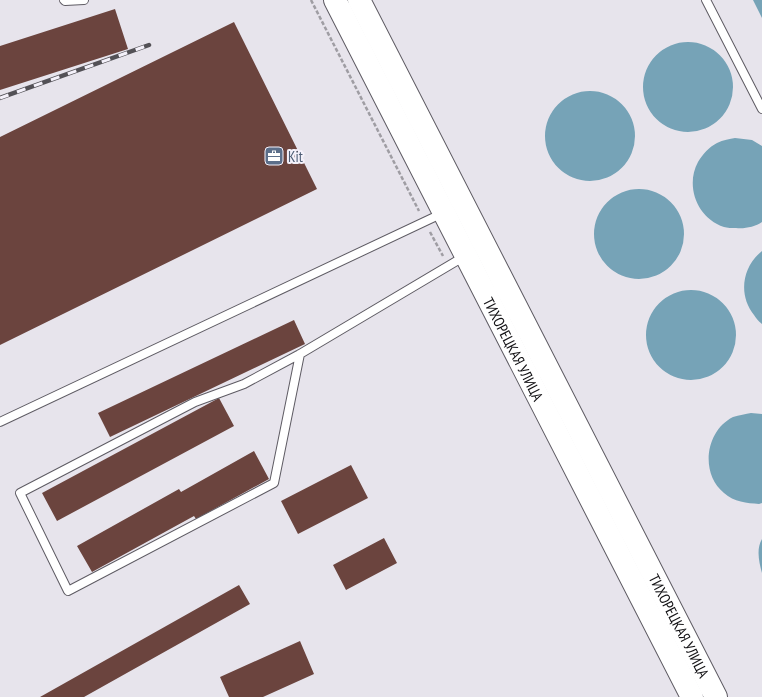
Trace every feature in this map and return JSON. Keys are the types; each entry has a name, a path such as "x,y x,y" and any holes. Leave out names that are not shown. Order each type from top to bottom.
{"main road":[{"name":"ТИХОРЕЦКАЯ УЛИЦА","path":"335,0 434,217 692,697"},
{"name":"ТИХОРЕЦКАЯ УЛИЦА","path":"359,0 716,697"}],"lane":[{"path":"64,0 84,0"},
{"path":"706,0 762,109"},
{"path":"0,422 434,217"},
{"path":"300,354 274,483 68,590 20,493 194,402 244,384 300,354 457,261"}],"path":[{"path":"311,0 434,217 457,261"}],"water":[{"path":"753,0 762,0 762,18"},
{"path":"688,42 705,45 720,55 730,70 733,87 730,104 720,119 705,129 688,132 671,129 656,119 646,104 643,87 646,70 656,55 671,45"},
{"path":"590,91 607,94 622,104 632,119 635,136 632,153 622,168 607,178 590,181 573,178 558,168 548,153 545,136 548,119 558,104 573,94"},
{"path":"735,138 752,140 762,146 762,222 746,228 727,228 715,223 700,209 693,191 694,171 702,156 717,143"},
{"path":"639,189 656,192 671,202 681,217 684,234 681,251 671,266 656,276 639,279 622,276 607,266 597,251 594,234 597,217 607,202 622,192"},
{"path":"762,251 762,324 749,307 744,290 744,282 750,265"},
{"path":"691,290 708,293 723,303 733,318 736,335 733,352 723,367 708,377 691,380 674,377 659,367 649,352 646,335 649,318 659,303 674,293"},
{"path":"751,413 762,414 762,503 759,504 736,500 724,493 716,485 711,475 709,464 709,453 716,432 733,417"},
{"path":"762,539 762,573 759,560 759,547"}],"building":[{"path":"115,9 128,49 0,90 0,46"},
{"path":"234,22 317,189 0,345 0,137"},
{"path":"294,320 305,344 110,437 98,413"},
{"path":"219,398 234,426 57,521 42,493"},
{"path":"254,451 269,479 196,519 194,516 92,572 77,546 179,489 181,492"},
{"path":"351,465 368,498 298,534 281,501"},
{"path":"384,538 397,563 346,590 333,565"},
{"path":"239,585 250,604 84,697 40,697"},
{"path":"300,641 314,674 263,697 229,697 220,677"}],"railway":[{"path":"0,98 149,45"}],"place":[{"name":"Kit","path":"274,156"}]}
